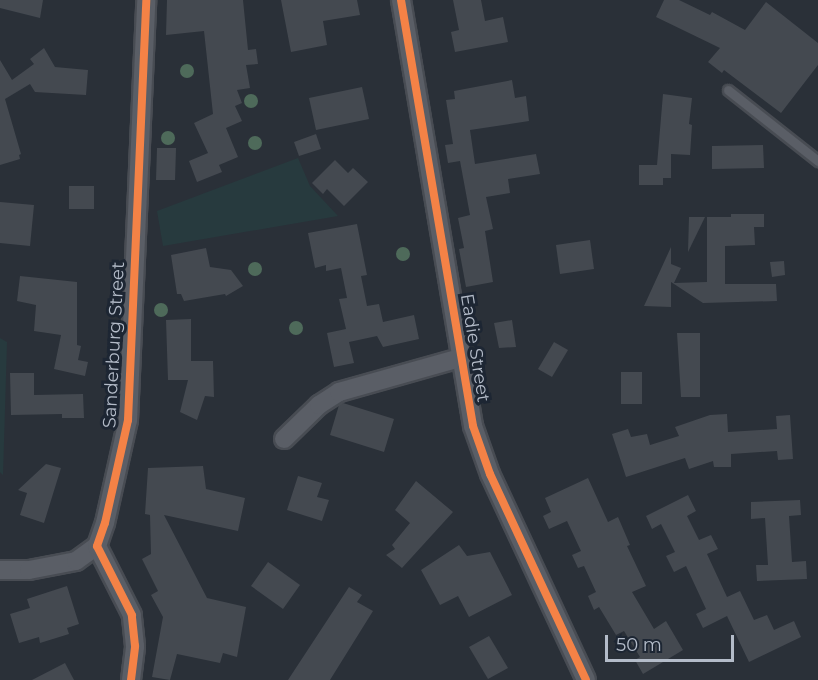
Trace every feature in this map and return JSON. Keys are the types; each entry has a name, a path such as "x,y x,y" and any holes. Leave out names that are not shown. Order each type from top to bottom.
{"street":[{"name":"Sanderburg Street","path":"97,546 105,523 128,420 146,0"},
{"name":"Eadie Street","path":"401,0 472,426 483,457 586,680"},
{"path":"284,439 333,395 460,358"},
{"path":"0,570 29,570 76,561 97,546 132,615 135,646 131,680"}],"lane":[{"path":"728,90 818,161"}],"green space":[{"path":"298,158 310,186 338,216 163,246 157,211"},
{"path":"0,338 7,342 3,475 0,472"}],"building":[{"path":"0,0 43,0 40,18 0,8"},
{"path":"167,0 243,0 248,50 256,49 258,64 246,65 250,88 237,90 242,103 235,106 242,121 226,128 238,157 219,165 222,172 197,182 189,161 208,153 194,123 213,114 204,31 166,35"},
{"path":"281,0 357,0 360,15 323,21 327,45 291,52"},
{"path":"453,0 481,0 485,21 503,17 508,42 455,52 451,32 459,30"},
{"path":"664,0 679,0 710,15 712,12 745,30 766,2 818,43 818,65 781,113 724,70 722,73 708,62 720,48 656,17"},
{"path":"44,48 55,67 88,70 86,95 35,92 30,84 5,99 21,154 20,159 0,165 0,60 12,80 34,64 30,59"},
{"path":"512,80 515,98 526,96 529,121 470,130 475,164 536,154 540,174 508,179 510,193 486,197 493,229 485,231 493,282 466,287 459,249 464,248 458,218 470,215 460,161 448,163 445,145 453,144 446,100 455,99 454,91"},
{"path":"362,87 369,119 316,130 309,98"},
{"path":"663,94 692,98 689,124 692,125 690,155 671,154 671,178 663,178 663,185 639,185 639,165 657,165"},
{"path":"316,134 321,149 299,156 294,142"},
{"path":"763,145 764,168 712,169 712,146"},
{"path":"157,148 176,148 175,180 156,180"},
{"path":"335,160 348,173 353,168 368,182 344,206 327,189 323,194 312,183"},
{"path":"69,186 94,186 94,209 69,209"},
{"path":"0,202 34,205 30,246 0,243"},
{"path":"731,214 764,214 764,227 754,227 755,245 725,246 725,284 776,284 777,301 703,303 671,282 671,307 644,306 671,247 671,264 681,268 674,283 707,282 707,217 731,217"},
{"path":"689,217 705,217 688,252"},
{"path":"357,224 367,275 361,276 367,306 379,304 383,322 414,315 419,339 383,347 377,336 349,342 354,363 334,367 327,333 346,329 339,299 347,298 341,268 326,271 326,265 315,268 308,233"},
{"path":"590,240 594,269 560,274 556,245"},
{"path":"206,248 210,267 231,270 243,286 226,296 225,294 184,301 181,294 177,294 171,255"},
{"path":"784,261 785,275 772,277 770,262"},
{"path":"20,276 77,282 77,345 81,346 78,360 88,362 85,376 54,369 61,335 34,331 36,305 17,301"},
{"path":"191,319 191,361 213,361 214,397 205,396 197,420 180,412 188,380 168,380 166,320"},
{"path":"512,320 516,347 499,348 494,323"},
{"path":"677,333 700,333 700,397 681,397"},
{"path":"554,342 568,350 552,377 538,369"},
{"path":"621,372 642,372 642,404 621,404"},
{"path":"10,373 34,373 34,395 83,394 84,418 62,418 62,414 11,415"},
{"path":"343,403 394,419 384,452 330,435 339,405"},
{"path":"727,414 728,432 777,429 776,416 790,415 793,459 778,460 777,451 731,454 731,467 714,467 713,461 689,469 685,458 626,477 612,434 628,429 631,437 647,434 650,445 679,436 675,427 710,415"},
{"path":"46,464 61,468 44,523 20,515 27,493 18,490"},
{"path":"203,466 206,489 245,498 238,531 164,515 207,598 246,607 237,657 223,653 220,663 177,654 170,680 152,677 163,617 151,595 158,591 142,559 151,554 150,515 145,514 148,468"},
{"path":"298,476 322,483 317,497 329,500 322,521 287,510"},
{"path":"588,478 608,522 618,517 630,545 627,546 646,586 632,592 654,629 666,621 683,650 643,674 635,660 640,657 624,631 616,635 599,607 594,610 588,596 596,592 584,566 578,568 572,555 581,551 567,521 549,529 543,516 551,512 545,498"},
{"path":"416,481 453,512 402,568 386,555 395,549 392,545 410,523 395,510"},
{"path":"688,495 696,511 687,516 699,540 711,535 718,549 707,554 727,597 740,591 754,620 767,615 774,630 794,621 801,637 749,662 727,616 703,628 696,614 706,609 686,566 674,572 666,556 675,552 661,524 652,529 646,516"},
{"path":"800,500 801,515 789,516 792,562 806,561 807,579 757,581 756,565 768,565 765,518 751,519 751,502"},
{"path":"459,545 467,556 490,552 512,595 469,617 458,596 440,605 421,570"},
{"path":"268,562 300,585 283,609 251,586"},
{"path":"67,586 79,624 67,628 69,634 40,643 39,637 19,643 10,614 30,608 27,599"},
{"path":"349,587 362,595 357,602 373,611 330,680 288,680"},
{"path":"489,636 508,668 488,679 469,647"},
{"path":"65,663 74,680 32,680"}],"cycle path":[{"path":"131,680 135,646 132,615 97,546 105,523 128,420 146,0"},
{"path":"401,0 473,426 490,474 586,680"}]}
